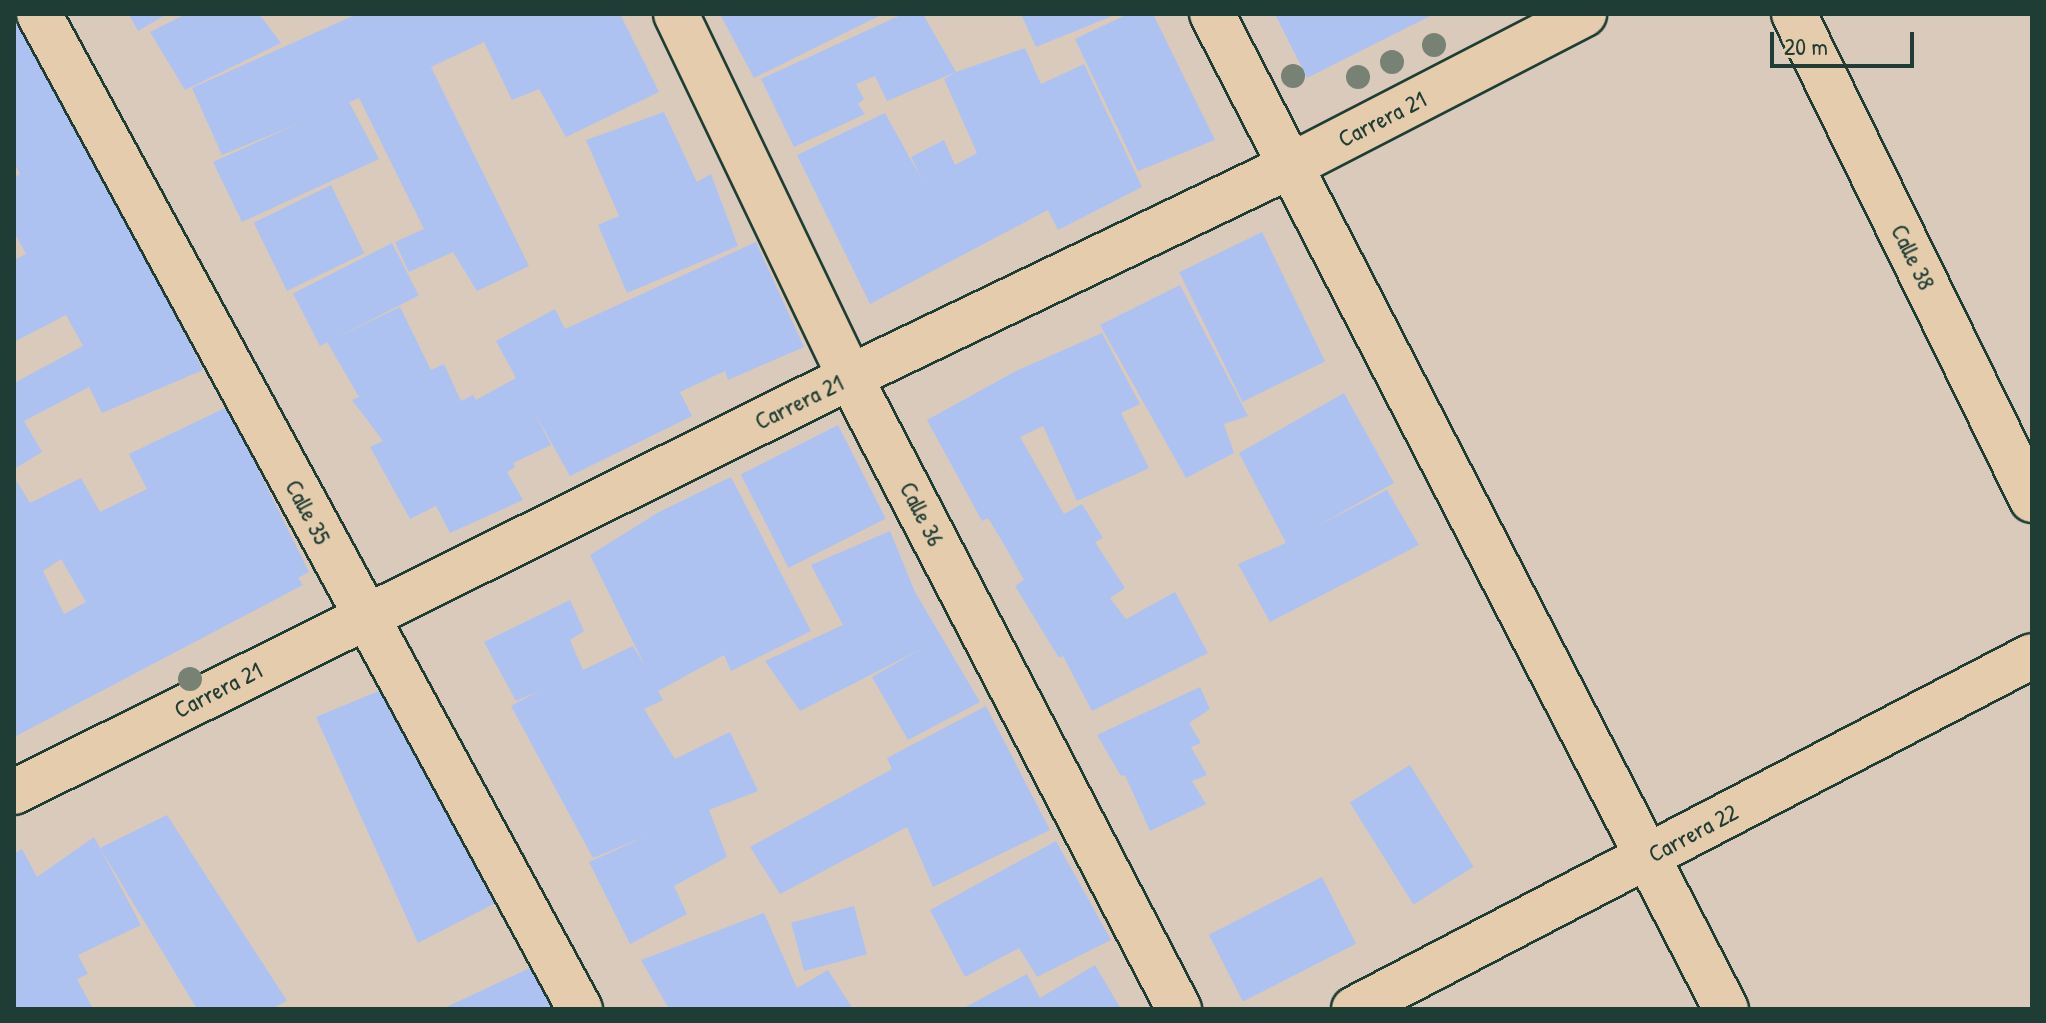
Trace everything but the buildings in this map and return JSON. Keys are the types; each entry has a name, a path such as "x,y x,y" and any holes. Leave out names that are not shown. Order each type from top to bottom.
{"street":[{"name":"Calle 35","path":"39,14 580,1009"},
{"name":"Calle 36","path":"676,14 850,377 1179,1009"},
{"path":"1212,14 1726,1009"},
{"name":"Carrera 21","path":"14,792 850,377 1290,166 1584,14"},
{"name":"Calle 38","path":"1794,14 2032,500"},
{"name":"Carrera 22","path":"1354,1009 2032,656"}]}
